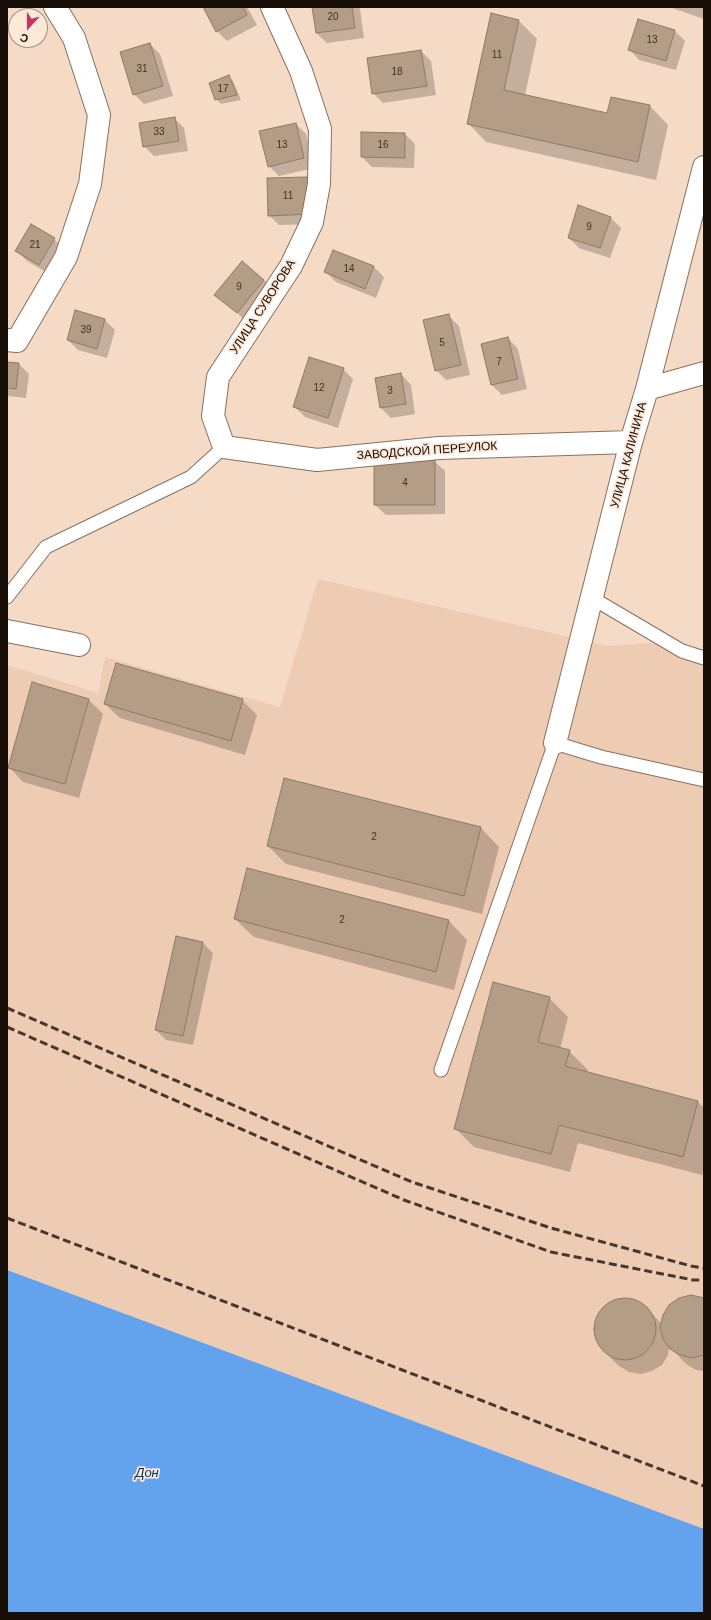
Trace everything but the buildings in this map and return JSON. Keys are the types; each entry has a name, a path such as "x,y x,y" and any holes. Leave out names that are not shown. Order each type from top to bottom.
{"street":[{"path":"7,340 17,341 66,257 90,184 99,115 74,38 55,7"},
{"name":"УЛИЦА СУВОРОВА","path":"224,447 213,416 218,377 291,266 312,222 319,184 320,129 301,71 272,7"},
{"name":"УЛИЦА КАЛИНИНА","path":"555,743 631,442 647,389 704,167"},
{"path":"647,389 704,373"},
{"name":"ЗАВОДСКОЙ ПЕРЕУЛОК","path":"224,447 317,460 439,448 631,442"},
{"path":"7,631 79,645"}],"lane":[{"path":"7,597 46,546 191,478 224,447"},
{"path":"592,598 682,651 704,658"},
{"path":"441,1070 555,743 601,757 704,780"}],"shaded area":[{"path":"318,579 609,646 650,643 704,654 704,1529 7,1270 7,665 98,693 105,657 280,707"}],"water":[{"name":"Дон","path":"7,1270 704,1529 704,1613 7,1613"}],"railway":[{"path":"7,1008 412,1182 551,1228 691,1266 704,1268"},
{"path":"7,1027 404,1200 551,1252 693,1280 704,1280"},
{"path":"7,1218 704,1486"}]}
